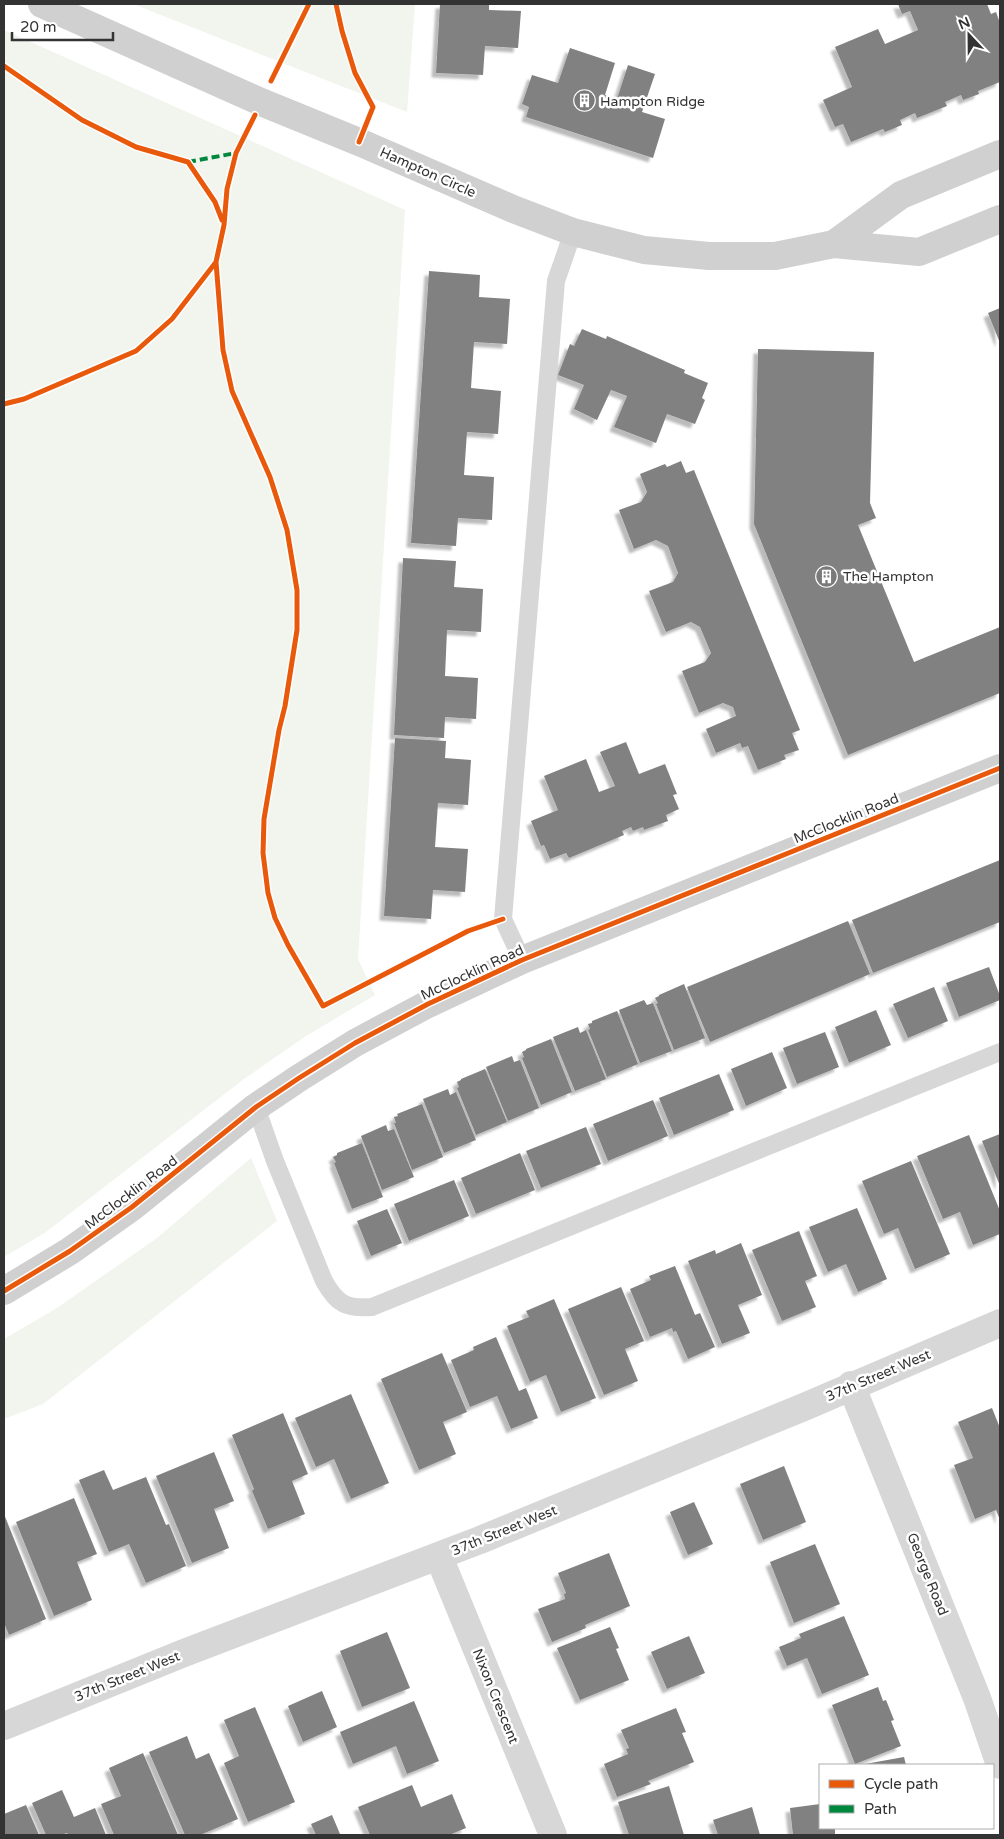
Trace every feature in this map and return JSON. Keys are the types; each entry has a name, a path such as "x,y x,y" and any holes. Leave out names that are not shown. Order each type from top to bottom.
{"street":[{"name":"Hampton Circle","path":"42,4 261,102 360,142 513,209 573,232 644,250 709,256 775,256 834,244 919,252 1000,219"},
{"name":"Hampton Circle","path":"834,244 901,195 1000,154"},
{"name":"McClocklin Road","path":"4,1291 70,1251 132,1207 256,1107 355,1043 428,1004 522,960 1000,768"},
{"name":"37th Street West","path":"4,1726 184,1653 439,1557 1000,1323"},
{"name":"George Road","path":"851,1385 977,1698 1000,1765"},
{"name":"Nixon Crescent","path":"439,1557 553,1835"}],"lane":[{"path":"522,960 503,919 556,281 573,232"},
{"path":"256,1107 275,1161 330,1294 341,1303 354,1308 372,1307 1000,1052"}],"shaded area":[{"path":"133,4 415,4 407,112"},
{"path":"4,30 405,210 358,959 375,995 306,1036 244,1079 46,1232 4,1257"},
{"path":"251,1158 277,1221 43,1404 4,1419 4,1339 57,1308 157,1238"}],"building":[{"path":"440,4 489,4 489,10 521,11 518,48 485,46 483,75 436,73"},
{"path":"898,4 987,4 991,14 996,12 1000,23 1000,82 978,91 979,94 963,100 961,95 945,102 947,106 917,118 915,113 900,120 902,125 885,132 883,129 851,142 843,124 835,127 823,100 852,87 835,47 878,29 885,44 918,30 910,11 902,14"},
{"name":"Hampton Ridge","path":"570,48 615,63 605,95 617,99 628,65 655,74 642,112 665,119 653,158 526,117 529,107 522,104 532,75 558,83"},
{"path":"429,271 480,275 479,297 510,299 507,344 474,342 471,388 501,391 498,434 467,432 464,475 494,477 492,520 458,518 456,546 411,543"},
{"path":"1000,308 1000,343 988,313"},
{"path":"582,329 606,339 607,336 685,370 684,373 708,383 702,398 705,400 695,424 667,414 656,443 614,427 627,396 611,390 597,420 574,409 584,385 558,375 570,344 574,346"},
{"name":"The Hampton","path":"758,349 874,352 870,503 876,518 858,525 914,662 1000,627 1000,693 848,755 754,524"},
{"path":"681,461 686,473 694,470 800,730 792,733 799,750 784,755 786,759 758,770 748,746 742,748 740,743 716,753 706,729 736,716 733,707 723,703 699,713 682,671 705,662 711,653 700,627 691,622 666,632 649,591 673,582 678,573 668,546 656,540 634,549 619,510 641,502 647,492 640,474 665,464 667,467"},
{"path":"403,558 456,561 454,587 483,589 481,632 447,630 445,676 478,678 476,719 445,717 444,738 394,735"},
{"path":"395,738 446,741 445,758 471,760 468,805 438,803 435,847 468,849 465,892 433,890 431,919 384,916"},
{"path":"626,742 639,774 665,764 677,794 673,795 679,809 666,815 668,821 644,830 643,827 633,831 631,827 622,831 624,835 569,858 566,853 550,859 544,845 541,846 531,821 558,810 544,776 586,759 599,792 615,786 600,752"},
{"path":"1000,860 1000,922 873,973 852,920"},
{"path":"848,921 870,974 710,1042 687,987"},
{"path":"989,967 1000,1000 959,1017 946,983"},
{"path":"684,984 705,1038 674,1050 655,998"},
{"path":"934,987 948,1021 908,1038 893,1004"},
{"path":"644,1000 647,1005 653,1003 672,1051 640,1063 619,1010"},
{"path":"876,1010 891,1045 849,1063 835,1027"},
{"path":"617,1011 638,1064 607,1077 588,1030 590,1029 588,1024"},
{"path":"578,1027 580,1033 586,1030 606,1079 575,1091 553,1037"},
{"path":"825,1032 839,1067 797,1084 783,1048"},
{"path":"551,1039 572,1092 541,1105 522,1058 524,1057 522,1052"},
{"path":"772,1052 787,1088 746,1106 731,1069"},
{"path":"512,1056 514,1062 520,1060 539,1108 508,1121 486,1067"},
{"path":"485,1069 507,1122 476,1135 457,1088 459,1087 457,1082"},
{"path":"719,1074 734,1110 674,1135 659,1098"},
{"path":"448,1089 450,1095 456,1092 476,1140 444,1153 423,1099"},
{"path":"653,1100 668,1136 608,1161 593,1124"},
{"path":"422,1104 443,1157 412,1170 394,1123 396,1123 394,1117"},
{"path":"386,1125 388,1131 394,1129 414,1177 382,1190 361,1136"},
{"path":"586,1127 601,1164 541,1188 526,1151"},
{"path":"1000,1134 1000,1186 982,1141"},
{"path":"969,1135 1000,1211 1000,1234 973,1245 960,1212 943,1219 917,1156"},
{"path":"362,1143 383,1197 352,1209 333,1157 337,1153"},
{"path":"520,1153 535,1190 476,1214 461,1178"},
{"path":"911,1161 950,1254 915,1269 898,1228 884,1234 862,1181"},
{"path":"454,1180 469,1216 409,1241 394,1204"},
{"path":"857,1208 887,1279 858,1292 846,1264 828,1272 809,1227"},
{"path":"387,1209 402,1243 371,1256 357,1221"},
{"path":"799,1231 817,1276 805,1281 816,1307 782,1321 752,1250"},
{"path":"741,1243 762,1295 738,1305 750,1333 722,1344 688,1261 715,1250 716,1254"},
{"path":"675,1266 695,1315 700,1313 715,1347 688,1359 676,1331 673,1332 672,1328 650,1337 630,1289 651,1280 649,1276"},
{"path":"621,1287 644,1341 625,1349 638,1381 604,1395 568,1309"},
{"path":"554,1299 596,1398 561,1412 546,1375 530,1382 507,1326 529,1317 526,1311"},
{"path":"496,1337 519,1391 526,1388 538,1418 511,1429 497,1396 470,1407 451,1360 474,1350 473,1347"},
{"path":"442,1353 467,1412 443,1422 456,1454 419,1470 381,1379"},
{"path":"351,1394 389,1483 351,1499 334,1459 316,1467 295,1418"},
{"path":"992,1408 1000,1428 1000,1520 996,1510 975,1519 954,1465 973,1458 958,1422"},
{"path":"283,1413 308,1474 292,1481 305,1514 268,1529 232,1435"},
{"path":"214,1452 234,1501 214,1509 229,1548 192,1563 156,1476"},
{"path":"784,1466 806,1522 763,1540 740,1484"},
{"path":"104,1470 113,1490 146,1477 166,1525 169,1524 186,1566 146,1583 129,1544 109,1552 79,1480"},
{"path":"74,1498 97,1554 77,1562 92,1600 54,1616 16,1522"},
{"path":"694,1502 713,1544 688,1555 670,1512"},
{"path":"4,1514 46,1619 9,1635 4,1623"},
{"path":"815,1544 840,1604 794,1623 770,1562"},
{"path":"609,1553 630,1606 585,1625 586,1628 552,1642 538,1609 565,1599 564,1594 566,1593 558,1573"},
{"path":"844,1616 869,1675 822,1694 807,1658 787,1666 779,1647 801,1638 799,1634"},
{"path":"610,1627 619,1648 616,1649 629,1680 580,1700 557,1648"},
{"path":"387,1632 410,1688 362,1707 340,1651"},
{"path":"689,1636 705,1673 667,1689 651,1652"},
{"path":"878,1687 883,1701 886,1700 894,1720 891,1721 901,1746 855,1764 832,1705"},
{"path":"322,1691 337,1727 303,1742 288,1706"},
{"path":"414,1701 439,1761 407,1774 396,1746 353,1764 340,1732"},
{"path":"255,1707 295,1802 248,1822 224,1763 239,1756 224,1720"},
{"path":"676,1708 686,1732 682,1733 694,1762 648,1781 651,1784 617,1797 604,1764 628,1754 626,1749 629,1748 621,1730"},
{"path":"187,1736 196,1759 209,1753 238,1819 200,1835 185,1835 149,1752"},
{"path":"143,1753 178,1835 114,1835 101,1804 121,1796 109,1768"},
{"path":"904,1757 906,1764 865,1764"},
{"path":"412,1785 421,1807 452,1794 466,1828 449,1835 370,1835 358,1807"},
{"path":"669,1786 684,1835 629,1835 618,1802"},
{"path":"62,1790 74,1817 95,1808 106,1835 68,1835 67,1833 46,1835 32,1803"},
{"path":"819,1804 819,1829 835,1829 835,1835 793,1835 790,1808"},
{"path":"26,1805 39,1835 4,1835 4,1814"},
{"path":"752,1807 760,1835 718,1835 713,1820"},
{"path":"332,1815 340,1834 316,1835 311,1824"}],"marked path":[{"path":"188,162 236,153"}],"cycle path":[{"path":"271,81 309,4"},
{"path":"336,4 355,73 373,107 359,142"},
{"path":"4,66 82,120 136,147 188,162 215,202 222,220"},
{"path":"255,115 236,153 227,189 224,225 216,262 223,350 232,391 270,477 287,530 297,590 297,630 264,819 263,853 268,893 275,918 288,945 323,1006 468,931 503,919"},
{"path":"4,404 24,399 136,351 172,319 216,262"},
{"path":"4,1291 70,1251 132,1207 256,1107 355,1043 428,1004 522,960 1000,768"}],"place":[{"name":"Hampton Ridge","path":"584,101"},
{"name":"The Hampton","path":"827,576"}]}
